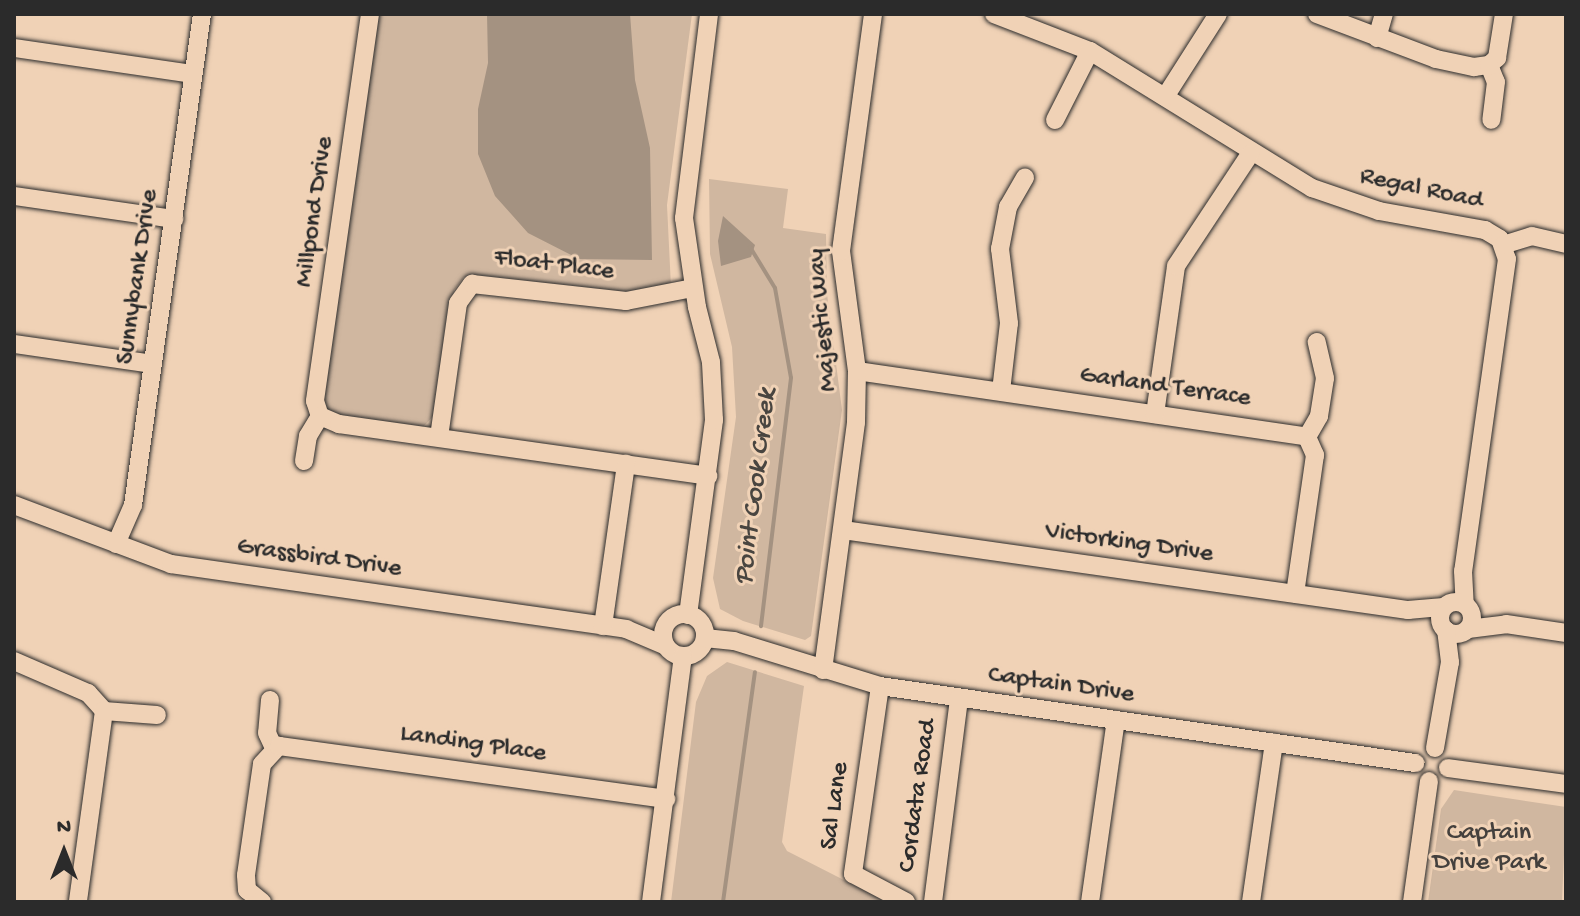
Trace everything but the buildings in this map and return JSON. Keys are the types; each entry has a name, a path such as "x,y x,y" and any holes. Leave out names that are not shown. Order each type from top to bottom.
{"street":[{"name":"Sunnybank Drive","path":"116,544 131,515 202,14"},
{"name":"Millpond Drive","path":"304,461 308,436 320,416 315,401 370,14"},
{"name":"Majestic Way","path":"823,670 843,530 857,371 842,288 842,237 873,14"},
{"name":"Regal Road","path":"994,14 1090,51 1250,154 1334,197 1403,217 1485,230 1503,245 1506,268 1435,748"},
{"path":"1165,97 1218,14"},
{"path":"1317,14 1448,63 1489,65"},
{"path":"1377,38 1384,14"},
{"path":"1489,65 1498,54 1504,14"},
{"path":"688,615 708,476 713,380 693,288 685,188 711,17"},
{"path":"14,48 193,74"},
{"path":"1055,120 1090,51"},
{"path":"1489,65 1496,82 1491,120"},
{"path":"1155,414 1176,266 1250,154"},
{"path":"1001,391 1009,323 1000,249 1008,207 1025,177"},
{"path":"14,196 174,219"},
{"path":"1503,245 1532,236 1566,244"},
{"name":"Float Place","path":"439,437 458,303 472,284 626,301 693,288"},
{"path":"1295,594 1315,455 1307,437 1319,416 1325,378 1317,342"},
{"path":"14,344 153,364"},
{"name":"Garland Terrace","path":"857,371 1307,437"},
{"path":"320,416 439,437 708,476"},
{"path":"603,626 626,464"},
{"name":"Grassbird Drive","path":"14,505 116,544 191,567 626,629 666,646"},
{"name":"Victorking Drive","path":"843,530 1456,617"},
{"path":"688,615 701,623 705,638 695,654 683,656 666,646 667,623 688,615"},
{"path":"1456,617 1566,633"},
{"name":"Grassbird Drive","path":"626,629 667,623"},
{"name":"Captain Drive","path":"705,638 734,641 880,686 1415,763"},
{"path":"651,902 683,656"},
{"path":"14,661 88,693 104,711 157,715"},
{"name":"Sal Lane","path":"880,686 853,874 906,902"},
{"name":"Cordata Road","path":"933,902 959,698"},
{"path":"253,900 246,875 262,764 274,748 267,733 270,700"},
{"path":"78,902 104,711"},
{"path":"1090,902 1116,720"},
{"path":"1251,902 1274,743"},
{"name":"Landing Place","path":"274,748 292,746 666,799"},
{"path":"1435,748 1444,753 1448,768 1444,777 1429,781 1418,775 1415,763 1422,750 1435,748"},
{"path":"1448,768 1566,784"},
{"path":"1412,902 1429,781"}],"green space":[{"path":"375,14 692,14 667,205 671,287 613,294 464,277 454,290 437,412 423,427 341,416 325,408 322,392"},
{"path":"709,179 788,189 783,228 826,234 827,294 842,410 811,636 805,640 743,621 720,609 713,578 736,417 732,347 710,254"},
{"path":"727,662 804,686 782,842 787,851 887,902 671,902 696,702 707,676"},
{"name":"Captain Drive Park","path":"1454,790 1566,807 1562,902 1428,902 1441,809"}],"shaded area":[{"path":"487,14 630,14 635,80 650,148 652,260 579,259 528,233 495,196 478,154 478,109 488,63"},
{"path":"723,216 755,245 751,257 721,266 718,241"}],"waterway":[{"name":"Point Cook Creek","path":"750,247 775,288 791,378 761,626"},
{"name":"Point Cook Creek","path":"723,902 755,672"}]}
